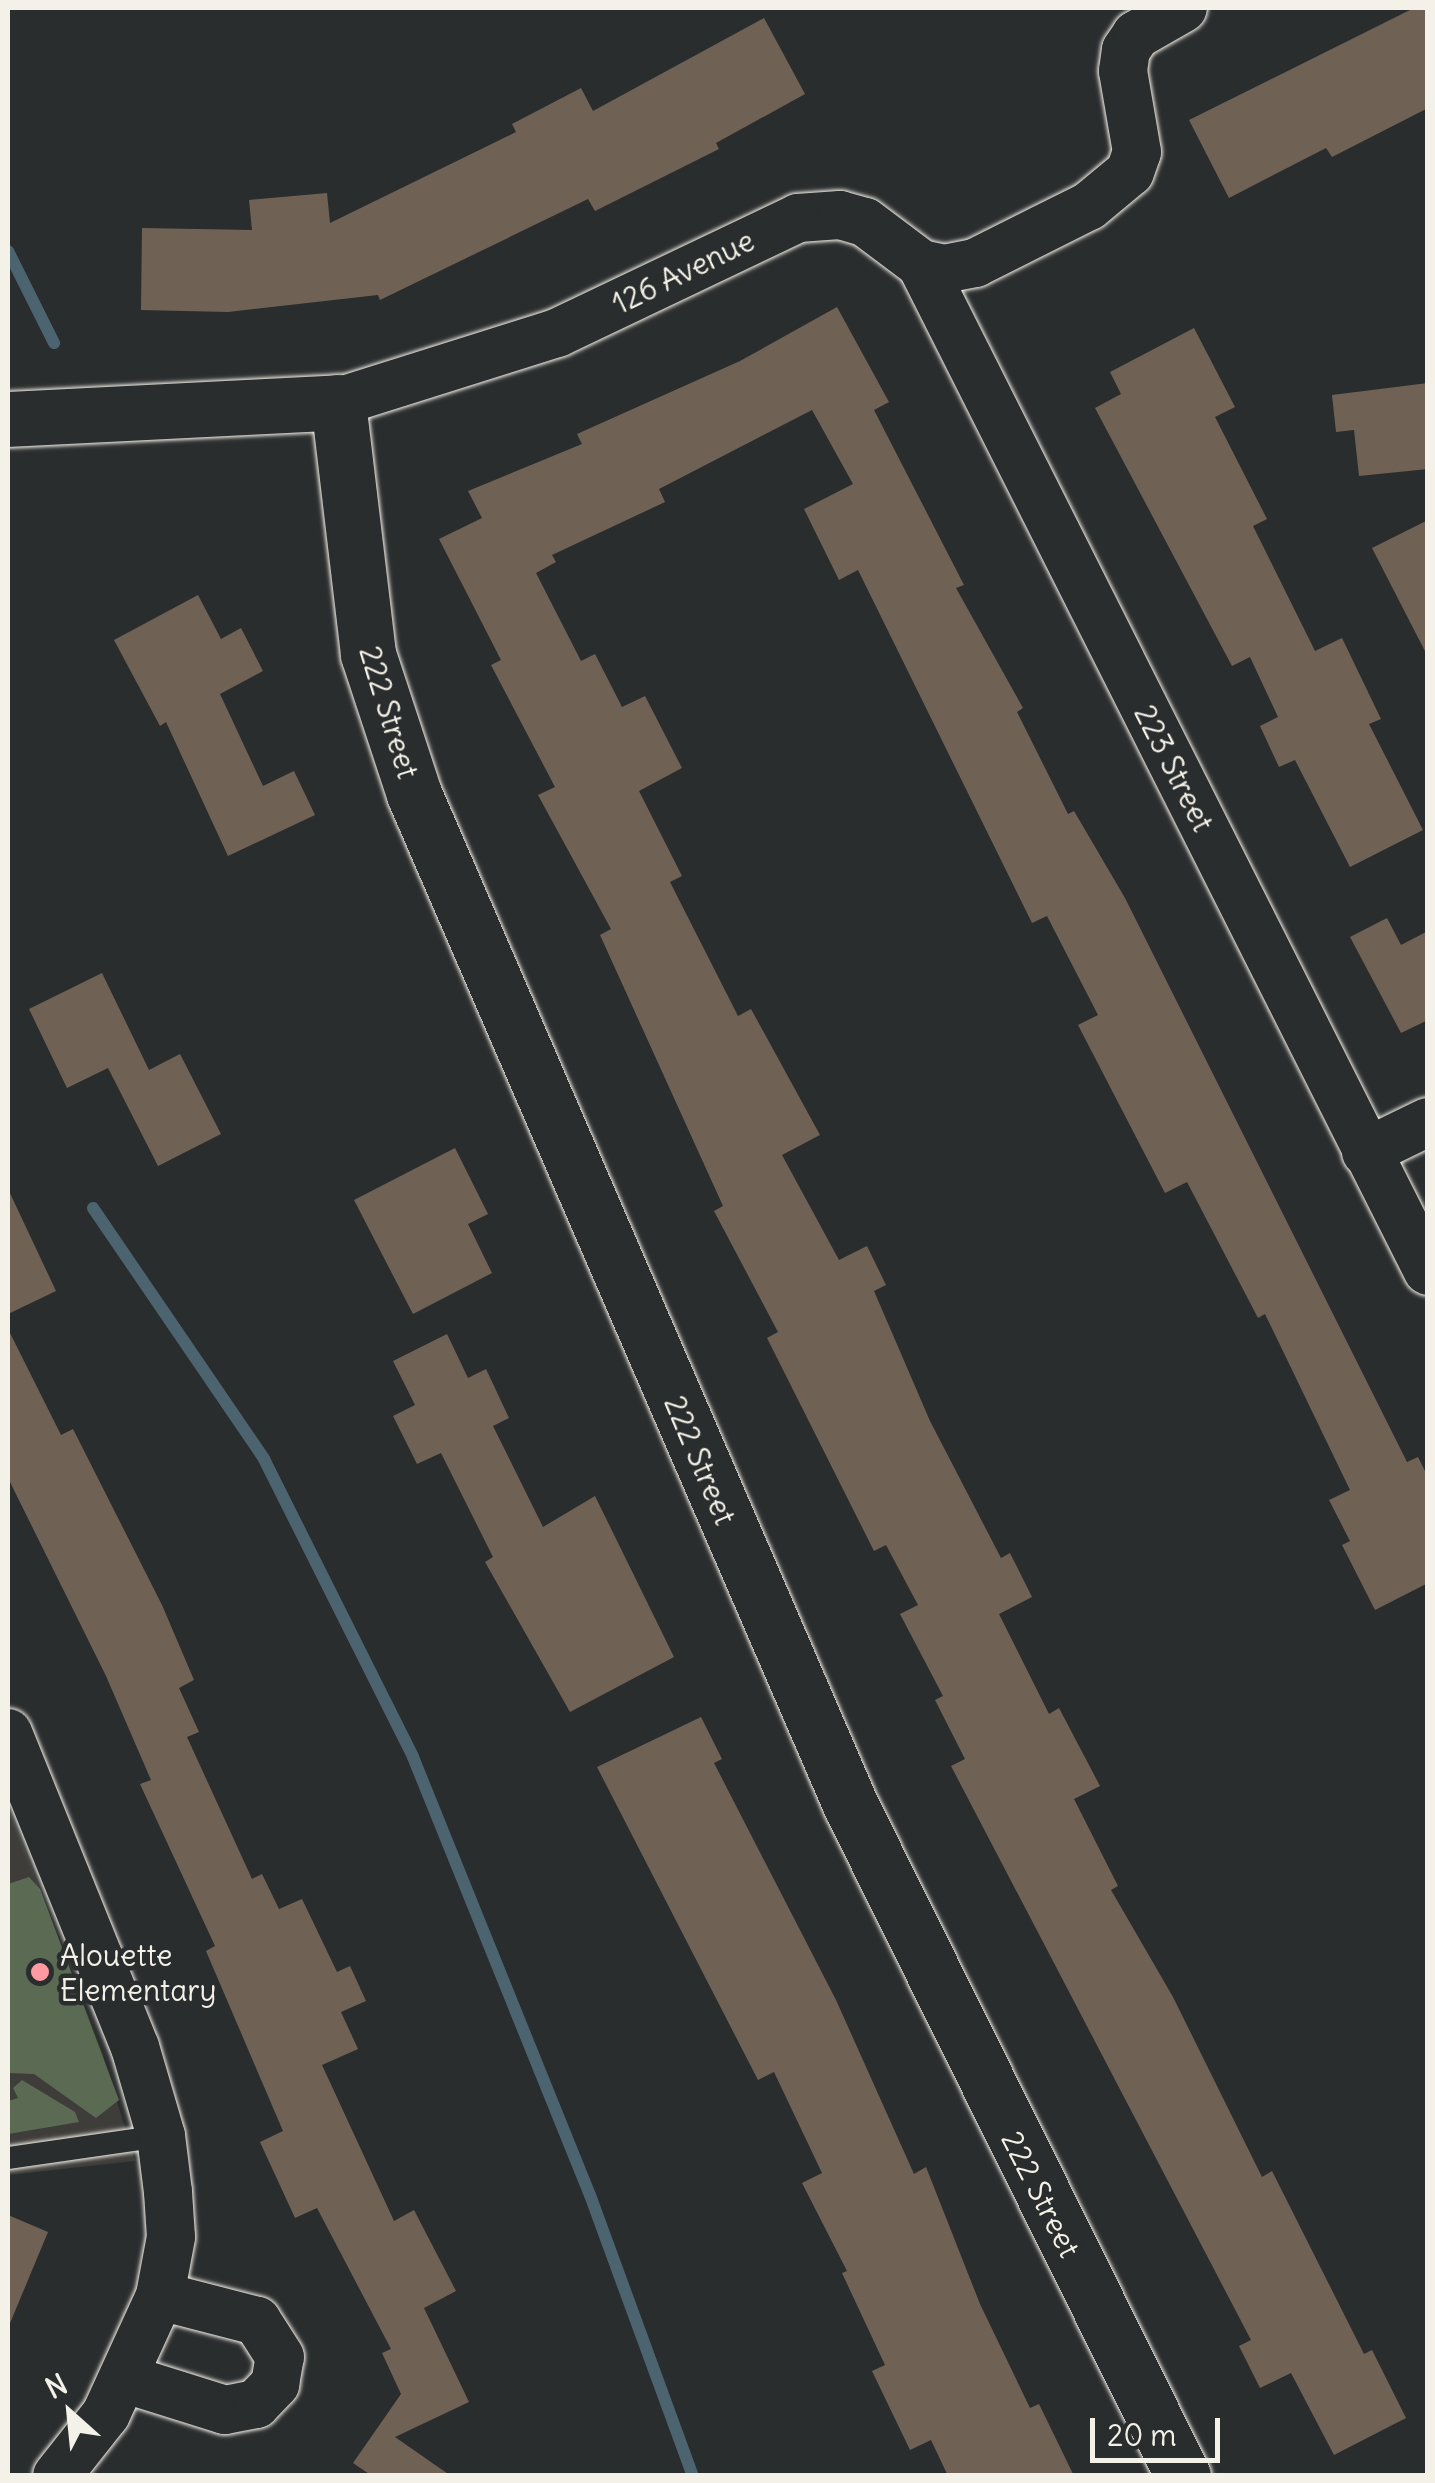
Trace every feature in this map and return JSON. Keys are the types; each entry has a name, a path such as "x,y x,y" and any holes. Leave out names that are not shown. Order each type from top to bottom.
{"street":[{"path":"921,264 944,269 975,263 1115,190 1136,152 1122,71 1126,50 1136,35 1184,8"},
{"name":"126 Avenue","path":"8,419 338,402 557,333 798,218 840,214 865,222 921,264"},
{"name":"223 Street","path":"921,264 1428,1271"},
{"name":"222 Street","path":"338,402 368,654 414,794 850,1804 1184,2476"},
{"path":"1366,1152 1428,1122"},
{"path":"8,1734 116,1995 160,2136 171,2237 160,2296 124,2378 106,2414 58,2476"},
{"path":"124,2378 225,2410 256,2404 276,2384 280,2357 257,2322 160,2296"}],"lane":[{"path":"8,2158 160,2136"}],"shaded area":[{"name":"Alouette Elementary","path":"8,1806 103,2055 135,2161 8,2175"}],"green space":[{"path":"29,1877 40,1889 119,2100 96,2118 34,2074 8,2073 8,1884"},
{"path":"22,2080 75,2112 79,2122 8,2134 8,2101 18,2098 13,2088"}],"building":[{"path":"1414,8 1428,8 1428,108 1332,157 1326,148 1229,198 1189,120"},
{"path":"764,18 805,94 716,143 719,149 595,211 588,199 380,300 378,295 228,312 141,310 142,228 252,230 249,200 327,193 330,223 516,132 512,124 581,88 593,111"},
{"path":"837,307 889,402 874,410 964,585 956,588 1023,708 1017,712 1068,814 1074,811 1125,898 1407,1462 1418,1457 1428,1477 1428,1583 1375,1610 1342,1545 1350,1541 1329,1500 1350,1490 1265,1314 1258,1318 1187,1182 1165,1193 1078,1025 1098,1015 1047,916 1032,923 858,570 839,580 804,509 853,484 812,410 659,489 665,502 552,555 556,562 536,573 581,661 595,654 622,707 645,696 682,768 639,791 682,876 670,882 738,1016 751,1009 820,1135 782,1155 839,1260 867,1246 886,1285 874,1291 930,1421 1001,1558 1010,1553 1032,1597 999,1614 1049,1714 1059,1708 1100,1786 1074,1799 1118,1886 1111,1890 1173,1997 1262,2177 1272,2171 1364,2354 1372,2350 1406,2418 1334,2455 1291,2373 1260,2388 1239,2346 1251,2340 951,1766 965,1759 935,1700 943,1696 900,1614 918,1605 886,1545 874,1551 767,1338 778,1332 714,1211 723,1206 600,935 611,929 538,795 555,787 491,665 501,660 439,539 482,518 468,491 582,444 577,434 740,361"},
{"path":"1194,328 1235,407 1215,417 1267,519 1253,526 1315,651 1342,638 1381,719 1369,724 1423,830 1350,867 1295,760 1279,767 1260,726 1278,717 1250,657 1232,666 1095,408 1121,394 1110,372"},
{"path":"1428,383 1428,469 1359,476 1354,430 1336,432 1332,395"},
{"path":"1428,520 1428,657 1372,548"},
{"path":"198,595 221,639 241,628 263,671 220,694 263,786 294,771 315,815 228,856 166,722 160,726 114,640"},
{"path":"1387,918 1401,945 1428,931 1428,1020 1401,1033 1350,937"},
{"path":"102,973 149,1070 180,1054 221,1134 158,1166 108,1068 67,1088 29,1009"},
{"path":"455,1148 488,1214 468,1224 492,1273 413,1314 354,1200"},
{"path":"8,1189 56,1291 8,1314"},
{"path":"8,1329 61,1435 73,1429 162,1605 194,1680 179,1688 199,1732 187,1737 252,1879 262,1874 279,1909 302,1899 337,1972 350,1966 366,2001 341,2012 358,2049 322,2065 394,2221 414,2210 456,2291 424,2308 469,2402 395,2437 451,2476 372,2476 353,2463 401,2394 382,2353 391,2349 317,2208 295,2218 260,2142 283,2131 206,1951 215,1946 140,1784 151,1780 106,1676 8,1478"},
{"path":"447,1334 468,1378 486,1369 509,1418 493,1426 543,1527 595,1496 674,1657 570,1712 485,1562 493,1557 441,1453 417,1464 393,1416 415,1405 393,1361"},
{"path":"701,1717 722,1759 714,1763 836,2000 914,2174 926,2167 980,2304 1030,2408 1039,2404 1074,2476 948,2476 931,2440 910,2450 872,2371 885,2365 842,2273 847,2271 802,2183 822,2173 774,2072 758,2080 597,1767"},
{"path":"8,2215 48,2232 8,2328"}],"waterway":[{"path":"8,251 54,343"},
{"path":"93,1208 264,1459 413,1757 590,2195 693,2476"}],"place":[{"name":"Alouette Elementary","path":"40,1972"}]}
